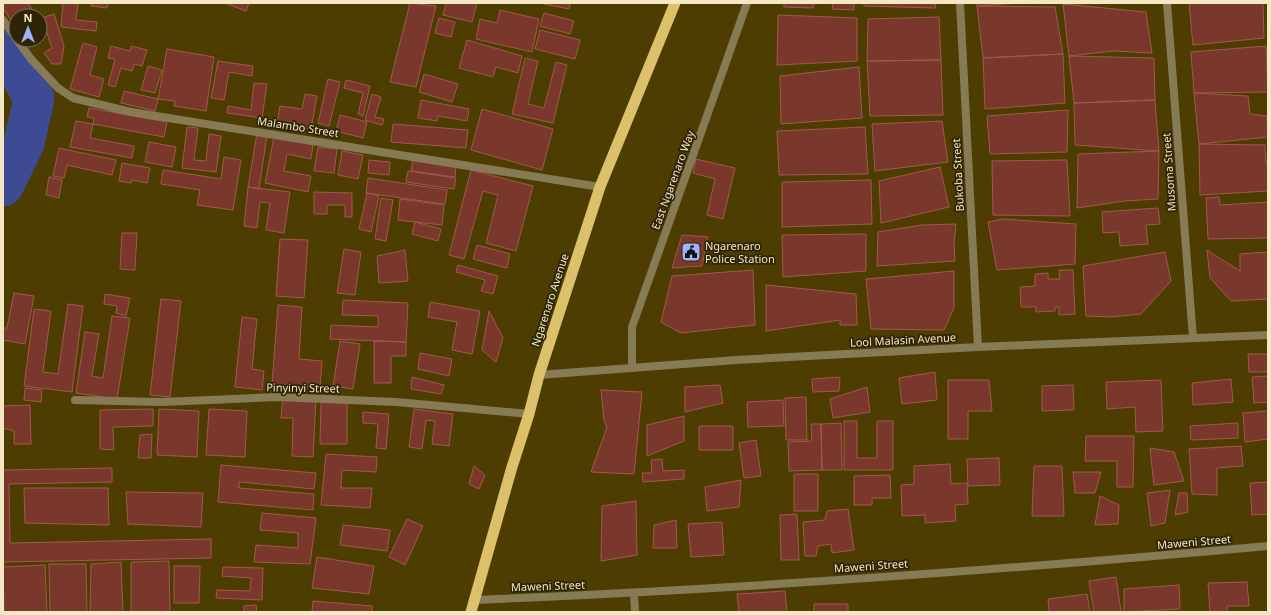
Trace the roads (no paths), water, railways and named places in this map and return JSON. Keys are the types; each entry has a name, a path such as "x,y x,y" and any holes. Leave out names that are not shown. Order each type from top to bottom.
{"highway":[{"name":"Ngarenaro Avenue","path":"471,612 539,375 600,187 675,3"}],"street":[{"name":"East Ngarenaro Way","path":"632,368 632,327 747,3"},
{"name":"Bukoba Street","path":"960,3 978,347"},
{"name":"Musoma Street","path":"1167,3 1193,338"},
{"name":"Malambo Street","path":"23,48 31,59 58,88 73,98 102,106 600,187"},
{"name":"Lool Malasin Avenue","path":"539,375 736,360 978,347 1268,335"},
{"name":"Pinyinyi Street","path":"75,400 161,402 277,397 396,402 529,414"},
{"name":"Maweni Street","path":"474,600 634,593 1081,563 1268,546"},
{"path":"634,593 635,612"}],"waterway":[{"path":"3,45 34,98 24,143 3,186"}],"place":[{"name":"Ngarenaro Police Station","path":"691,252"}]}
